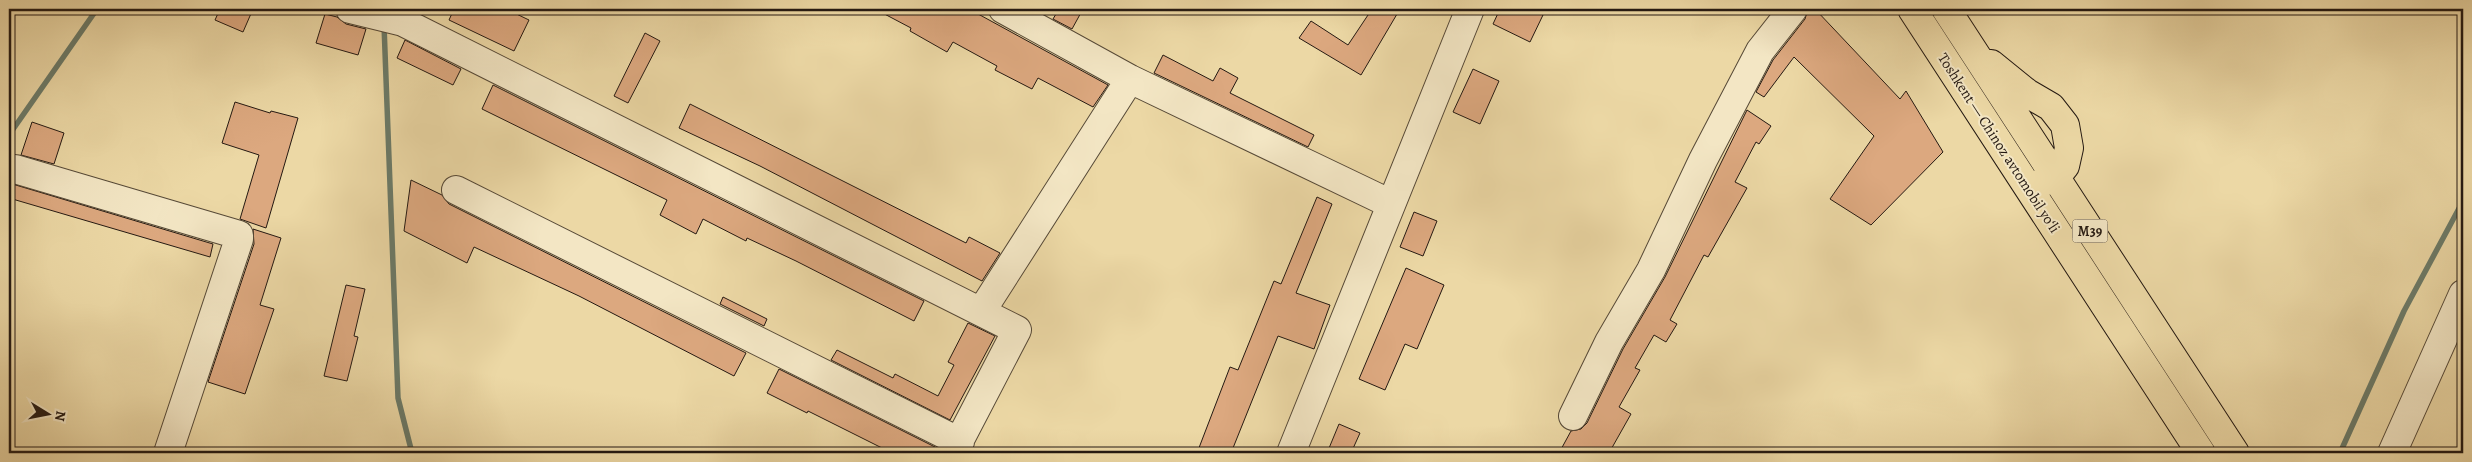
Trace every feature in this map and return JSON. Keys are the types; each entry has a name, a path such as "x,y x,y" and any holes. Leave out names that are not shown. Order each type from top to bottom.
{"highway":[{"name":"Toshkent — Chinoz avtomobil yoʻli","path":"1946,9 2235,453"},
{"name":"Toshkent — Chinoz avtomobil yoʻli","path":"1912,14 2201,453"},
{"path":"1970,47 2027,93 2051,107 2065,125 2069,148 2065,166 2056,177 2035,185 2025,183"}],"street":[{"path":"1003,9 1130,79 1391,204"},
{"path":"1291,453 1470,9"},
{"path":"1573,416 1609,342 1651,270 1703,160 1760,51 1793,9"},
{"path":"352,10 403,22 1017,330 956,448 456,190"},
{"path":"981,312 1130,79"},
{"path":"15,169 238,235 239,239 168,453"},
{"path":"2392,453 2463,294"}],"building":[{"path":"220,9 253,9 243,32 215,20"},
{"path":"454,9 506,9 529,20 514,51 449,20"},
{"path":"875,9 969,9 1108,85 1093,107 1038,78 1032,89 995,70 997,66 953,42 947,52 910,31 911,28"},
{"path":"1059,9 1083,9 1072,29 1053,19"},
{"path":"1372,9 1400,9 1361,75 1299,38 1311,21 1348,45"},
{"path":"1500,9 1531,9 1543,15 1530,42 1493,24"},
{"path":"1808,9 1815,9 1900,99 1906,91 1943,152 1871,225 1830,199 1874,136 1794,57 1764,97 1756,92 1773,60 1805,19"},
{"path":"325,14 337,17 346,24 366,29 358,55 316,43"},
{"path":"645,33 660,41 628,103 614,96"},
{"path":"405,40 461,69 453,85 397,58"},
{"path":"1163,55 1213,81 1220,68 1238,78 1230,93 1314,135 1308,147 1154,73"},
{"path":"1473,69 1499,81 1480,124 1453,112"},
{"path":"493,85 924,301 914,321 796,261 747,238 746,241 703,219 696,234 660,215 667,200 482,109"},
{"path":"235,102 270,113 271,111 298,118 266,228 240,219 259,155 222,143"},
{"path":"690,104 966,243 969,237 1000,253 982,281 760,166 679,128"},
{"path":"1747,110 1771,126 1759,144 1756,142 1735,182 1747,188 1708,257 1704,255 1670,320 1677,324 1666,342 1654,335 1635,368 1640,370 1619,407 1631,414 1609,453 1559,453 1571,431 1581,429 1587,423 1623,349 1665,277"},
{"path":"32,122 64,133 54,164 21,155"},
{"path":"411,180 442,195 449,204 746,353 734,376 579,296 474,247 467,263 404,231"},
{"path":"9,183 213,244 210,257 9,198"},
{"path":"1317,197 1332,204 1296,293 1330,305 1314,349 1278,336 1231,453 1197,453 1230,367 1238,370 1274,281 1281,284"},
{"path":"1414,212 1437,221 1423,256 1400,247"},
{"path":"253,229 281,238 260,305 274,309 245,394 208,382 254,244"},
{"path":"1406,268 1444,285 1417,349 1405,344 1385,390 1359,379"},
{"path":"346,285 365,289 354,336 358,337 347,381 324,376"},
{"path":"723,297 767,319 764,326 720,304"},
{"path":"968,323 995,336 950,420 831,360 837,350 893,378 895,374 938,396 954,365 948,362"},
{"path":"779,369 935,447 932,453 892,453 808,411 807,413 767,393"},
{"path":"1339,424 1360,433 1351,453 1327,453"}],"waterway":[{"path":"9,135 97,9"},
{"path":"384,25 398,398 412,453"},
{"path":"2340,453 2404,311 2463,201"}]}
